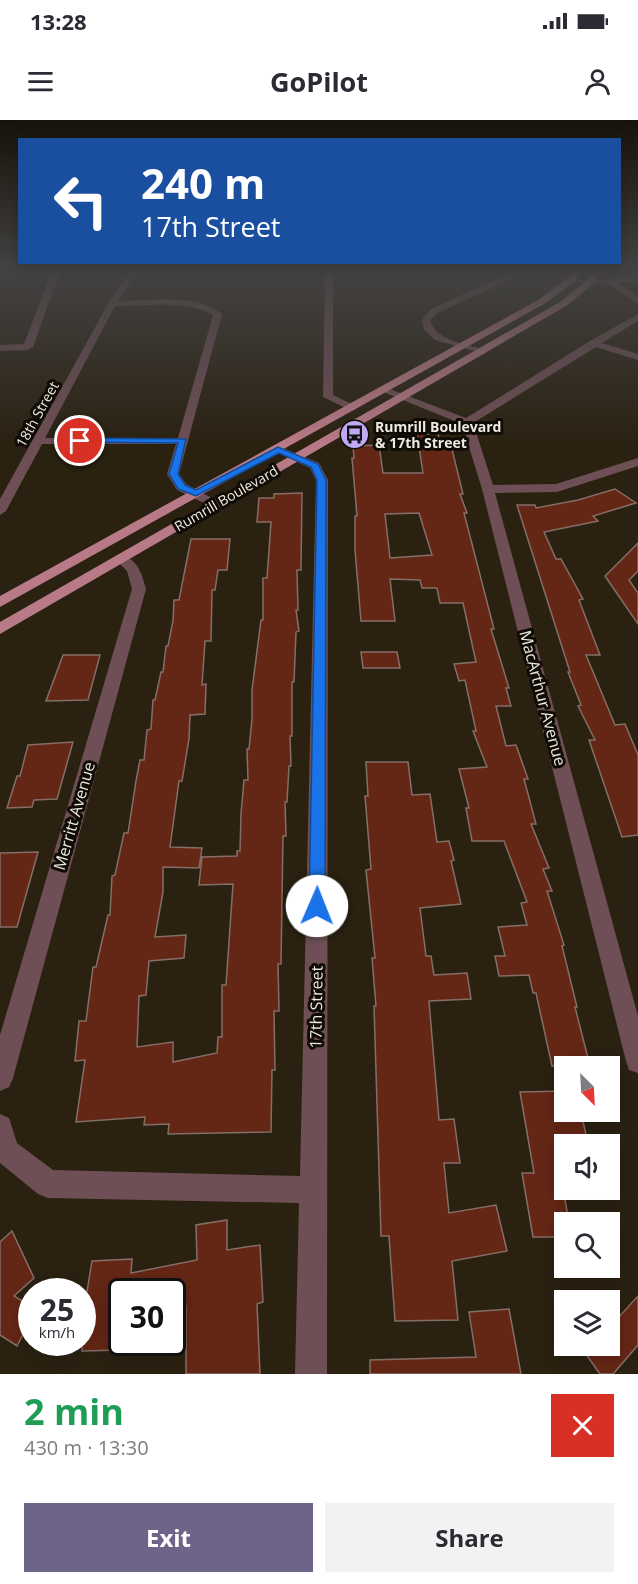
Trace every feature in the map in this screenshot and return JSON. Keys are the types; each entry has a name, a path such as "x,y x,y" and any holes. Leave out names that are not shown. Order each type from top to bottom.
{"main road":[{"name":"Rumrill Boulevard","path":"0,629 217,504 352,408 498,327"},
{"name":"Rumrill Boulevard","path":"0,602 196,494 288,453 402,397 524,327"}],"street":[{"path":"0,348 28,347 36,327"},
{"name":"18th Street","path":"0,510 100,327"},
{"path":"215,327 173,474 182,487 217,504"},
{"path":"329,327 328,397 352,408"},
{"path":"427,327 428,330 438,338 482,352"},
{"path":"383,390 467,422 622,327"},
{"path":"593,344 638,357"},
{"name":"MacArthur Avenue","path":"467,422 488,489 638,1061"},
{"path":"38,441 183,441"},
{"name":"17th Street","path":"288,453 315,466 322,480 311,1374"},
{"path":"488,489 557,489 638,462"},
{"name":"Merritt Avenue","path":"0,1078 139,589 134,570 122,559"},
{"path":"0,1127 6,1151 48,1184 314,1190"}],"building":[{"path":"417,434 438,434 440,441 450,441 463,494 460,494 467,513 464,513 494,629 491,629 509,688 506,688 511,706 496,706 506,746 516,745 528,779 524,779 536,824 531,824 549,868 543,869 552,891 547,891 564,945 562,946 587,1056 554,1056 554,1066 552,1066 536,993 533,993 529,975 499,976 495,956 505,956 498,927 527,925 521,903 527,902 504,841 472,841 466,808 469,808 459,769 487,767 473,731 476,731 465,680 459,681 454,664 476,662 463,603 440,603 437,588 422,588 420,580 390,579 395,621 361,621 355,550 355,516 357,516 353,446 379,445 383,473 423,473","holes":["419,513 432,555 390,558 385,514"]},
{"path":"615,489 636,503 593,516 598,521 544,532 556,559 561,559 583,599 579,600 600,655 586,655 615,725 625,724 638,755 638,835 622,837 589,740 595,740 578,706 581,705 568,672 570,672 517,505 535,505 536,508 578,500"},
{"path":"302,493 301,570 297,570 298,610 296,610 299,631 296,632 294,682 292,682 291,766 289,766 287,802 285,802 286,836 283,836 281,964 278,964 279,1011 274,1011 275,1070 272,1070 271,1132 168,1134 169,1124 144,1125 145,1117 76,1122 85,1060 75,1061 79,1021 86,1021 93,967 96,967 108,915 110,915 112,876 115,875 124,833 128,833 140,760 144,760 147,730 151,729 153,700 155,700 161,672 163,672 166,646 168,646 173,621 174,600 179,600 191,539 230,539 227,570 218,570 215,590 212,590 211,641 205,641 202,685 206,684 205,714 190,715 189,739 182,781 179,781 170,847 202,848 199,868 163,867 163,892 155,937 186,935 184,958 149,961 146,995 139,996 137,1047 173,1042 173,1062 217,1053 218,1037 222,1037 222,985 226,985 233,884 199,885 202,857 237,856 237,851 240,851 244,780 248,780 247,749 249,749 252,719 252,690 261,620 263,620 263,578 267,578 271,522 257,522 259,498 274,498 274,494"},
{"path":"638,543 638,571 629,580 638,593 638,624 605,576"},
{"path":"361,652 397,652 400,668 363,668"},
{"path":"63,655 100,655 88,700 46,701"},
{"path":"73,742 57,799 34,800 32,807 7,808 17,776 20,776 28,745"},
{"path":"366,762 408,762 412,795 430,794 437,842 449,841 454,860 451,861 461,904 420,908 426,956 431,956 434,975 467,973 471,999 429,1001 439,1120 454,1119 460,1163 444,1163 449,1213 496,1205 507,1251 452,1261 458,1320 395,1321 389,1236 381,1236 374,1006 376,1006 372,958 375,958 366,870 371,869 365,796 368,796"},
{"path":"38,852 17,927 0,927 0,853"},
{"path":"554,1091 554,1122 583,1122 586,1134 554,1134 554,1200 565,1200 567,1212 554,1212 554,1237 533,1237 522,1173 534,1173 520,1092"},
{"path":"227,1220 227,1250 260,1245 263,1302 257,1304 260,1374 186,1374 186,1278 108,1278 108,1350 96,1351 96,1278 89,1278 92,1261 132,1259 131,1273 197,1260 196,1225"},
{"path":"12,1231 34,1278 18,1278 18,1292 14,1296 18,1298 17,1346 0,1335 0,1242"},
{"path":"638,1296 638,1345 613,1374 600,1374 587,1356 620,1356 620,1316"},
{"path":"509,1309 521,1374 370,1374 370,1360 476,1357 469,1312"}],"place":[{"name":"Rumrill Boulevard & 17th Street","path":"354,434"}],"route":[{"path":"80,441 183,441 173,474 182,487 196,494 278,449 315,466 322,480 317,906"}]}
